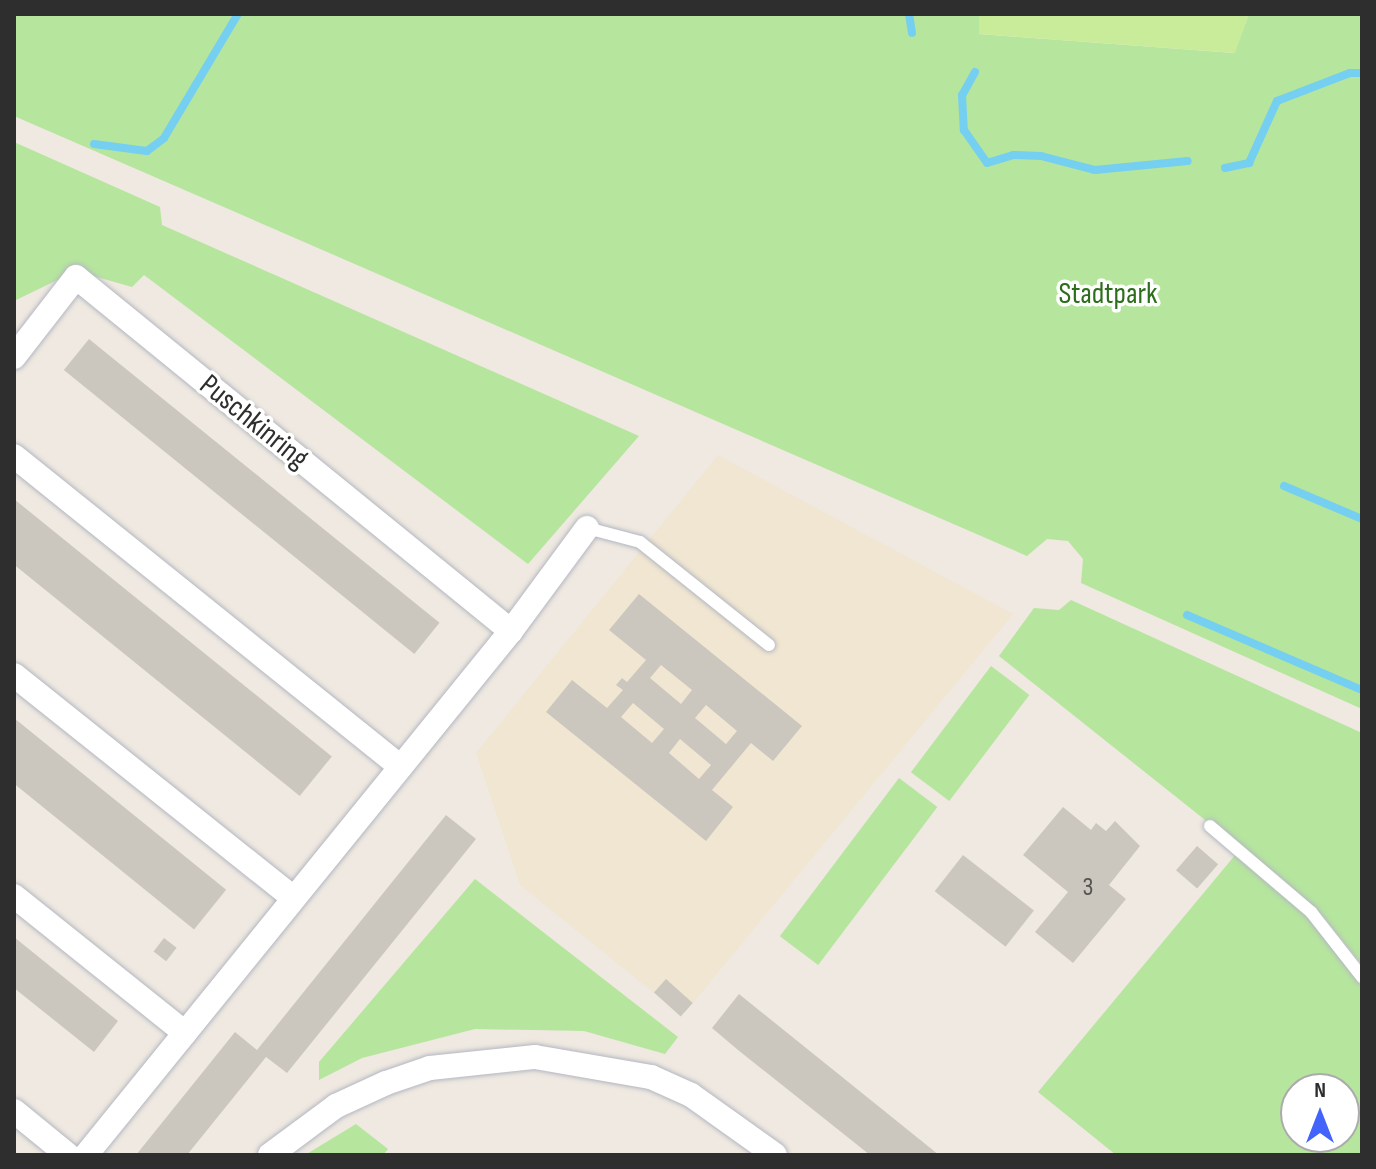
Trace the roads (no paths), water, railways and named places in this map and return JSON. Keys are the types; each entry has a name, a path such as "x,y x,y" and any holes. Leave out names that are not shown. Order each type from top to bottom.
{"street":[{"name":"Puschkinring","path":"14,357 76,277 511,631"},
{"path":"14,456 401,767"},
{"path":"86,1155 511,631 587,528"},
{"path":"14,675 293,898"},
{"path":"14,896 185,1033"},
{"path":"270,1155 336,1106 386,1083 430,1068 535,1057 651,1077 691,1095 775,1155"},
{"path":"14,1111 68,1155"}],"lane":[{"path":"587,528 640,542 769,645"},
{"path":"1210,826 1311,912 1362,977"}],"waterway":[{"path":"94,144 147,151 164,138 238,14"},
{"path":"909,14 912,33"},
{"path":"975,72 962,95 964,130 987,163 1014,155 1041,156 1095,170 1188,161"},
{"path":"1225,168 1249,163 1277,101 1350,73 1362,73"},
{"path":"1284,486 1362,519"},
{"path":"1187,615 1362,690"}],"park label":[{"name":"Stadtpark","path":"1108,294"}]}
